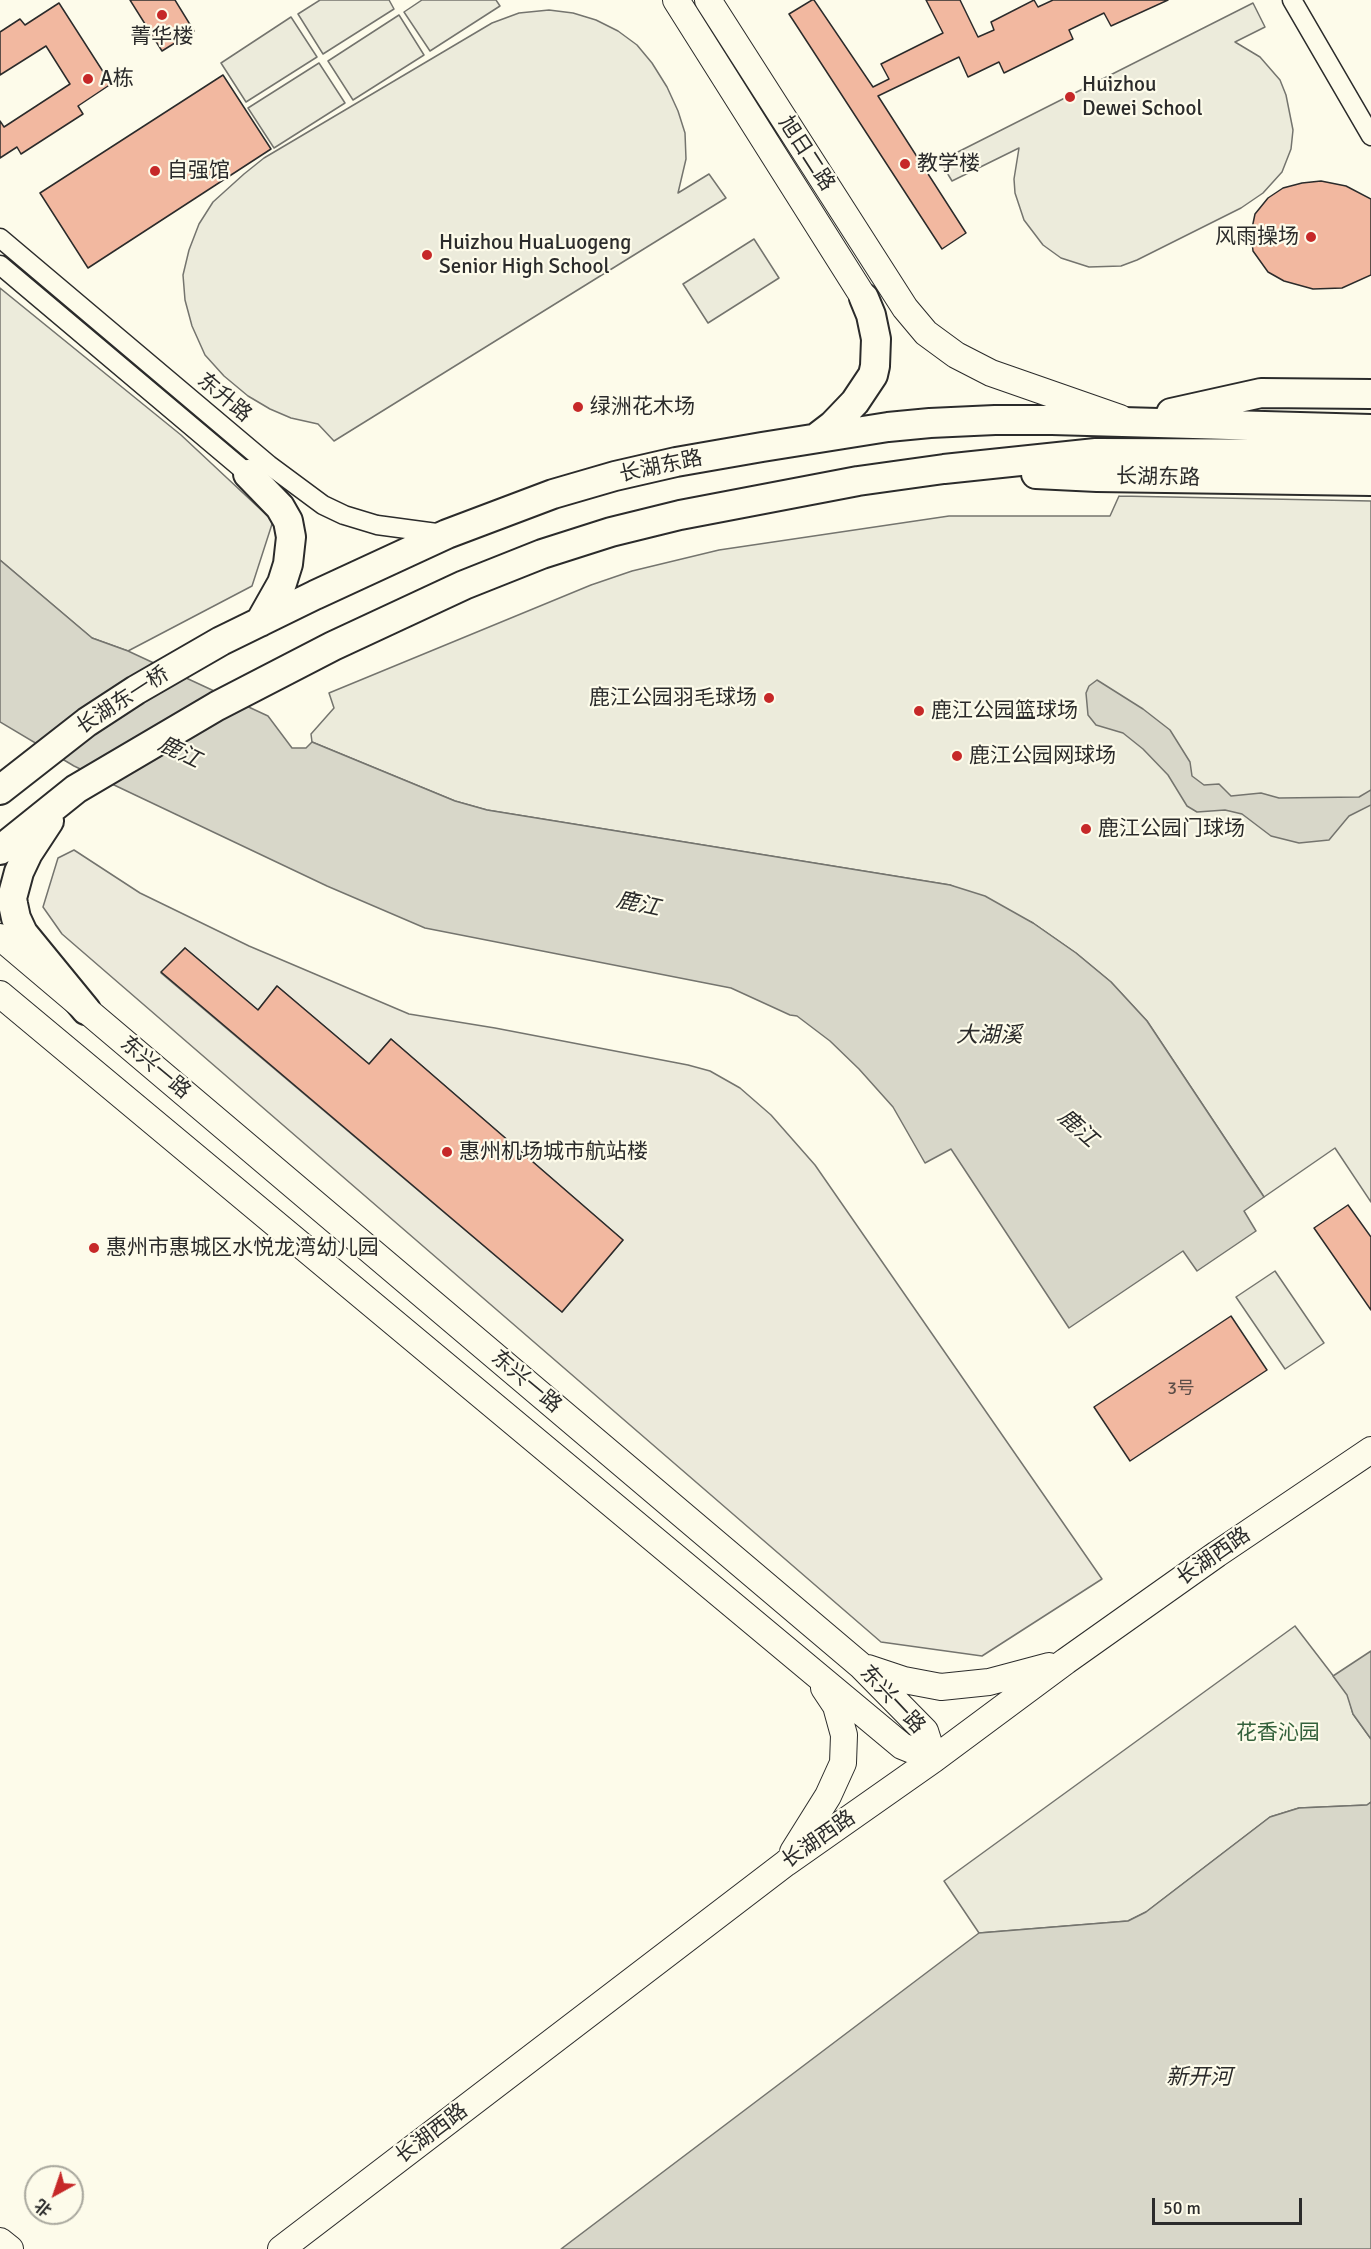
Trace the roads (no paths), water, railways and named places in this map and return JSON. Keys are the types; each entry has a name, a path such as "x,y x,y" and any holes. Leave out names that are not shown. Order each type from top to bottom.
{"main road":[{"path":"814,439 833,425 855,402 873,375 876,339 871,315 864,298"},
{"name":"长湖东路","path":"1133,422 1262,393 1371,394"},
{"name":"长湖东路","path":"221,641 447,534 553,494 615,476 676,462 888,427 967,421 1133,422 1285,440"},
{"path":"1285,440 1371,429"},
{"path":"1285,440 1371,454"},
{"name":"长湖东路","path":"76,789 188,722 420,604 582,540 680,515 834,485 944,469 1096,453 1285,440"},
{"name":"长湖东路","path":"944,469 1097,477 1371,481"},
{"path":"248,474 268,492 280,507 288,521 291,537 290,553 282,583 260,622"},
{"name":"长湖东一桥","path":"28,767 87,722 128,695 221,641"},
{"path":"0,790 28,767"},
{"path":"0,850 76,789"},
{"path":"76,789 54,815 28,853 16,880 12,898 16,918 23,933 86,1010"}],"street":[{"name":"旭日二路","path":"676,0 864,298"},
{"name":"旭日二路","path":"708,0 905,308 935,341 972,364 1033,389 1133,422"},
{"path":"1292,0 1371,136"},
{"name":"东升路","path":"0,238 269,465 323,505 344,515 377,525 447,534"},
{"name":"东升路","path":"0,265 248,474"},
{"path":"0,781 28,767"},
{"name":"东兴一路","path":"0,937 860,1665 925,1731 934,1759"},
{"name":"东兴一路","path":"0,993 902,1746 934,1759"},
{"path":"0,1006 29,1018"},
{"name":"长湖西路","path":"281,2249 786,1863 934,1759 1066,1660 1371,1450"},
{"path":"860,1665 915,1683 957,1686 989,1682 1066,1660"},
{"path":"786,1863 828,1796 843,1763 844,1735 836,1706 814,1672"},
{"path":"0,2241 10,2249"}],"water":[{"name":"大湖溪","path":"0,560 92,638 128,651 268,716 292,748 306,748 312,742 455,801 487,810 950,885 985,896 1033,923 1076,953 1111,982 1147,1021 1264,1197 1244,1211 1256,1231 1197,1271 1183,1251 1069,1328 951,1149 925,1163 893,1107 830,1041 797,1016 790,1015 731,988 425,928 327,886 74,766 0,722"},
{"path":"1097,680 1143,709 1170,730 1190,762 1192,776 1204,785 1219,784 1231,796 1261,793 1279,798 1359,797 1371,790 1371,805 1349,816 1329,840 1299,843 1271,836 1242,814 1225,810 1197,812 1187,806 1168,775 1143,749 1123,733 1096,725 1088,715 1086,693 1089,686"},
{"path":"1371,1651 1371,1739 1353,1714 1347,1695 1333,1676"},
{"name":"新开河","path":"1371,1802 1371,2249 561,2249 979,1933 1128,1921 1146,1912 1270,1817 1299,1808 1367,1805"}],"place":[{"name":"菁华楼","path":"162,15"},
{"name":"A栋","path":"88,79"},
{"name":"Huizhou Dewei School","path":"1070,97"},
{"name":"教学楼","path":"905,164"},
{"name":"自强馆","path":"155,171"},
{"name":"风雨操场","path":"1311,237"},
{"name":"Huizhou HuaLuogeng Senior High School","path":"427,255"},
{"name":"绿洲花木场","path":"578,407"},
{"name":"鹿江公园羽毛球场","path":"769,698"},
{"name":"鹿江公园篮球场","path":"919,711"},
{"name":"鹿江公园网球场","path":"957,756"},
{"name":"鹿江公园门球场","path":"1086,829"},
{"name":"惠州机场城市航站楼","path":"447,1152"},
{"name":"惠州市惠城区水悦龙湾幼儿园","path":"94,1248"}],"water label":[{"name":"鹿江","path":"179,753"},
{"name":"鹿江","path":"638,905"},
{"name":"鹿江","path":"1077,1129"}],"park label":[{"name":"花香沁园","path":"1278,1733"}]}
